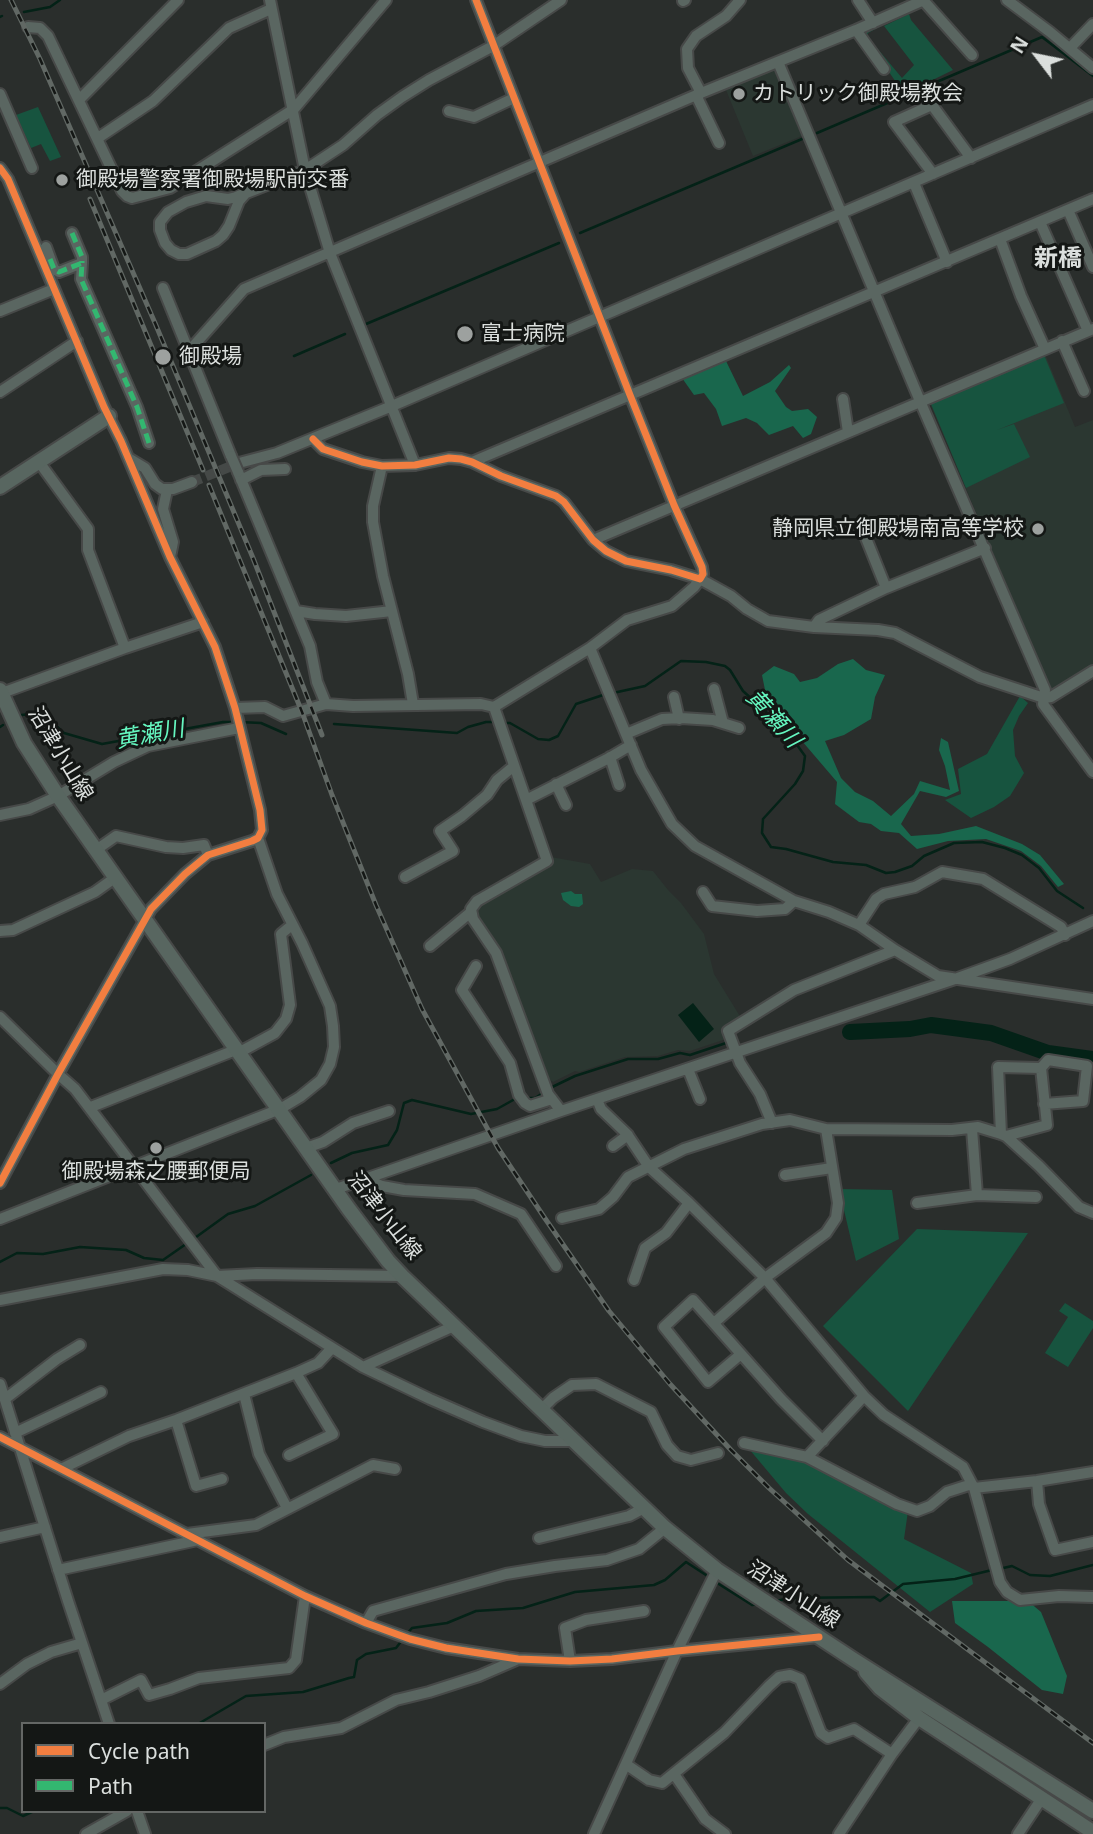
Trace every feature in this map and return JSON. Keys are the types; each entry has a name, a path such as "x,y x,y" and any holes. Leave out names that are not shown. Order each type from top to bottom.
{"main road":[{"path":"0,487 109,416"},
{"name":"沼津小山線","path":"1,692 34,760 58,796 306,1148 388,1261 402,1276 665,1528 717,1570 1093,1811"},
{"name":"沼津小山線","path":"854,1660 880,1688 919,1718 1093,1832"}],"street":[{"path":"79,100 178,0"},
{"path":"28,27 40,28 48,36 122,191 132,198 170,188 294,109 386,0"},
{"path":"476,0 703,574 673,606 627,620 495,711"},
{"path":"246,193 239,201 229,226 216,241 187,254 171,250 165,243 160,222 168,212 186,202 206,196 228,198 246,193 305,170 343,145 402,97 493,46 561,0"},
{"path":"719,143 688,68 687,49 696,36 726,16 740,0"},
{"path":"858,0 873,23"},
{"path":"189,351 244,289 923,0 972,55"},
{"path":"1007,0 1093,68"},
{"path":"98,138 153,101 229,28 271,4 305,170 330,253 415,466"},
{"path":"1070,48 1093,24"},
{"path":"856,30 884,69"},
{"path":"778,62 1045,690 1043,704 1091,767"},
{"path":"0,94 32,167"},
{"path":"449,111 474,117 514,98"},
{"path":"933,174 894,122 932,105 971,158"},
{"path":"237,468 392,406 1093,105"},
{"path":"0,168 109,416 134,462 170,557 215,647 235,711 260,810 262,831 258,838 208,855 151,909 0,1183"},
{"path":"914,183 947,262"},
{"path":"220,198 228,212 229,226"},
{"path":"472,462 1093,199"},
{"path":"1068,210 1093,267"},
{"path":"593,540 1090,330 1040,222"},
{"path":"72,233 82,257 81,279 137,407 149,443"},
{"path":"1000,239 1021,296 1045,349"},
{"path":"46,247 54,270 59,272 82,263"},
{"path":"163,288 310,646 317,682 326,704"},
{"path":"0,311 54,289"},
{"path":"0,392 77,341"},
{"path":"1062,341 1084,391"},
{"path":"843,399 848,432"},
{"path":"313,439 323,449 382,466 415,466 449,458 472,462 556,496 564,502 593,540 606,551 626,561 700,579 768,621 895,633 980,677 1044,698 1051,697 1093,671"},
{"path":"266,456 268,470"},
{"path":"39,462 88,529 88,550 125,648"},
{"path":"134,462 145,468 156,484 167,490 192,482"},
{"path":"382,466 373,506 373,522 413,704"},
{"path":"237,468 285,469"},
{"path":"167,490 163,509 173,542 170,557"},
{"path":"866,538 886,588"},
{"path":"814,627 818,620 886,588 985,548"},
{"path":"296,611 346,616 392,611"},
{"path":"1,692 203,622"},
{"path":"590,648 641,770 672,824 695,846 794,901 859,925 938,976 1093,999"},
{"path":"714,689 723,723"},
{"path":"674,697 678,719"},
{"path":"235,711 265,707 284,716 326,704 481,704 495,711 547,861 477,901 471,908 472,919 496,953 548,1092 561,1111"},
{"path":"526,800 610,757 628,740 662,719 713,720 739,727"},
{"path":"0,815 29,808 58,796 114,762 148,746 239,728"},
{"path":"610,757 619,785"},
{"path":"405,877 453,851 440,831 487,795 497,780 514,766"},
{"path":"556,784 566,805"},
{"path":"96,850 116,836 166,847 204,845 208,855"},
{"path":"0,1219 280,1109 321,1080 330,1064 334,1047 330,1006 277,894 258,838"},
{"path":"859,925 876,899 884,894 915,887 942,872 983,879 1061,927 1065,935"},
{"path":"0,931 13,929 95,892 116,877"},
{"path":"703,892 712,906 757,911 785,909 794,901"},
{"path":"430,946 471,912"},
{"path":"336,1189 955,979 1010,959 1093,921"},
{"path":"91,1107 239,1051 275,1033 286,1019 290,1005 281,934 292,925"},
{"path":"772,1123 760,1094 740,1063 728,1031 794,990 895,950"},
{"path":"476,966 462,990 510,1063 519,1095 530,1106 548,1092"},
{"path":"0,1017 91,1107 217,1276 363,1367 483,1422 522,1436 545,1441 574,1441"},
{"path":"1004,1135 1047,1125 1044,1104 1041,1068 1048,1060 1087,1066 1083,1101 1044,1104"},
{"path":"1004,1135 998,1067 1041,1068"},
{"path":"688,1069 700,1099"},
{"path":"597,1099 601,1110 628,1135 649,1167 765,1278 864,1396 884,1415 963,1467 973,1486 1000,1582 1007,1592 1020,1600 1093,1597"},
{"path":"306,1148 323,1142 353,1123 389,1111"},
{"path":"562,1218 599,1209 614,1197 628,1177 684,1149 762,1124 790,1120 826,1129 978,1127 1004,1135 1079,1207 1093,1213"},
{"path":"714,1323 765,1278 826,1233 836,1218 838,1203 826,1129"},
{"path":"972,1129 977,1195"},
{"path":"614,1146 628,1135"},
{"path":"785,1175 832,1168"},
{"path":"366,1179 382,1186 404,1190 475,1194 521,1214 556,1265"},
{"path":"917,1203 977,1195 1036,1197"},
{"path":"634,1280 645,1248 666,1233 689,1203"},
{"path":"0,1300 163,1269 188,1270 217,1276 402,1276"},
{"path":"741,1354 709,1382 664,1327 693,1300 822,1441"},
{"path":"363,1367 454,1326"},
{"path":"5,1399 80,1345"},
{"path":"61,1469 128,1436 296,1373 318,1363 332,1348"},
{"path":"289,1455 333,1434 296,1373"},
{"path":"0,1384 5,1399 5,1439"},
{"path":"541,1410 572,1385 596,1384 651,1412 667,1445 677,1456 691,1460 718,1453"},
{"path":"5,1439 101,1392"},
{"path":"244,1394 259,1454 287,1508"},
{"path":"807,1457 864,1396"},
{"path":"176,1420 196,1486 222,1479"},
{"path":"5,1439 304,1596 366,1623 410,1639 446,1648 519,1659 612,1660 819,1637"},
{"path":"744,1443 807,1457 897,1504 917,1511 930,1506 947,1492 973,1486 1037,1481 1093,1472"},
{"path":"19,1447 108,1722"},
{"path":"187,1534 256,1525 373,1465 396,1469"},
{"path":"1037,1481 1039,1504 1055,1550 1093,1542"},
{"path":"539,1538 629,1516 644,1508"},
{"path":"0,1537 45,1527"},
{"path":"366,1623 373,1611 506,1574 607,1560 639,1549 665,1528"},
{"path":"58,1570 198,1540"},
{"path":"594,1834 717,1570"},
{"path":"101,1700 141,1680 149,1695 199,1678 289,1668 296,1660 304,1596"},
{"path":"570,1661 565,1628 586,1620 644,1611"},
{"path":"0,1684 27,1664 51,1652 82,1643"},
{"path":"266,1744 284,1737 341,1728 396,1700 480,1676 519,1659"},
{"path":"626,1765 649,1780 662,1783 724,1733 779,1677 790,1675 800,1679 821,1733 828,1738 853,1729 892,1754"},
{"path":"839,1834 919,1718"},
{"path":"674,1774 705,1819 725,1834"},
{"path":"1018,1834 1042,1798"},
{"path":"86,1834 123,1813"},
{"path":"138,1813 145,1834"}],"shaded area":[{"path":"774,69 802,136 753,156 726,90"},
{"name":"静岡県立御殿場南高等学校","path":"1045,354 1075,427 1093,420 1093,665 1051,691 930,403"},
{"path":"551,857 590,864 601,882 632,869 653,871 704,934 714,974 741,1018 723,1028 726,1039 690,1051 625,1057 575,1071 553,1082 547,1078 510,974 478,915 483,902"},
{"path":"693,1003 714,1029 699,1042 678,1015"}],"green space":[{"path":"909,14 911,20 953,70 904,94 861,31 878,25 879,27 867,36 902,78 914,65 884,26"},
{"path":"38,107 61,157 50,161 41,144 31,148 16,115"},
{"path":"1044,355 1064,403 997,430 1014,424 1030,457 966,488 931,404"},
{"path":"726,361 743,396 770,382 789,365 791,368 775,391 792,411 808,409 817,417 811,434 803,438 793,426 769,435 757,423 746,418 722,426 716,409 704,393 694,395 682,378"},
{"path":"853,659 866,670 885,675 875,697 871,719 844,735 825,741 841,778 855,792 873,801 891,816 914,794 920,781 950,790 939,750 941,738 948,742 959,791 946,797 920,791 901,824 911,836 939,834 976,826 1022,844 1040,855 1064,884 1058,887 1041,866 1021,851 986,839 948,841 917,849 899,833 881,831 871,824 859,822 835,804 837,782 790,727 765,690 762,675 774,666 794,674 800,682 817,678 838,664"},
{"path":"1020,696 1028,703 1013,730 1015,756 1024,773 1010,796 971,818 945,800 961,794 958,769 987,754"},
{"path":"571,891 582,894 583,904 579,907 571,906 563,900 561,893"},
{"path":"839,1189 892,1190 899,1239 856,1261"},
{"path":"917,1229 1028,1233 908,1411 823,1326"},
{"path":"1065,1303 1093,1321 1093,1328 1068,1367 1045,1353 1068,1317 1059,1311"},
{"path":"744,1443 803,1459 908,1511 904,1539 971,1573 973,1584 930,1612 808,1514 786,1493"},
{"path":"952,1601 1028,1601 1041,1612 1067,1676 1063,1694 1042,1690 955,1623"}],"waterway":[{"path":"24,12 50,7 60,0"},
{"path":"817,133 1042,37 1093,76"},
{"path":"580,233 802,139"},
{"path":"366,324 559,243"},
{"path":"294,356 345,334"},
{"name":"黄瀬川","path":"613,693 645,686 681,661 706,662 725,666 730,670 743,691 787,731 805,756 803,771 795,784 763,819 762,833 771,847 833,862 866,865 886,873 912,866 924,856 954,843 982,842 1022,855 1039,868 1057,891 1083,908"},
{"name":"黄瀬川","path":"502,723 510,723 538,739 549,740 558,736 576,704 606,694"},
{"name":"黄瀬川","path":"21,715 42,713 64,733 102,744 234,722"},
{"name":"黄瀬川","path":"240,722 261,723 286,734"},
{"name":"黄瀬川","path":"334,724 457,733 468,727 495,722"},
{"name":"黄瀬川","path":"850,1032 910,1029 931,1025 991,1033 1048,1053 1093,1059"},
{"path":"548,1089 575,1076 628,1059 658,1059 680,1053 690,1055 726,1043"},
{"path":"530,1098 543,1093"},
{"path":"331,1163 352,1153 388,1145 397,1130 404,1103 412,1100 471,1114 497,1109 515,1099"},
{"path":"192,1240 228,1214 255,1206 311,1175"},
{"path":"0,1262 17,1253 43,1254 80,1247 126,1250 144,1258 163,1260 186,1244"},
{"path":"407,1634 412,1628 447,1623 476,1611 523,1608 575,1592 654,1585 665,1580 686,1562 709,1577"},
{"path":"999,1569 1012,1566 1030,1575 1050,1576 1093,1565"},
{"path":"776,1601 790,1598 874,1597 880,1601 903,1584 955,1579 992,1570"},
{"path":"714,1581 752,1605 759,1604"},
{"path":"201,1722 246,1696 303,1692 354,1677 357,1660 366,1654 396,1648 403,1639"},
{"path":"0,1808 7,1808 23,1816 30,1813"}],"tunnel":[{"path":"192,482 239,463"}],"railway":[{"path":"11,0 40,59 155,323 253,558 322,735"},
{"path":"90,199 203,470"},
{"path":"209,485 302,712 376,905 422,1009 498,1148 609,1311 670,1384 731,1450 848,1560 1093,1743"}],"marked path":[{"path":"72,233 82,263"},
{"path":"50,259 54,269 59,272 82,263 81,279 137,407 149,443"}],"cycle path":[{"path":"313,439 323,449 382,466 415,465 449,458 472,462 556,496 564,502 593,540 606,551 626,561 700,579 703,574 476,0"},
{"path":"0,168 8,179 170,557 215,647 235,708 260,810 262,830 258,838 252,841 208,855 151,909 0,1183"},
{"path":"0,1437 305,1596 366,1623 410,1639 446,1648 518,1659 570,1661 819,1637"}],"place":[{"name":"カトリック御殿場教会","path":"739,94"},
{"name":"御殿場警察署御殿場駅前交番","path":"62,180"},
{"name":"富士病院","path":"465,334"},
{"name":"御殿場","path":"163,357"},
{"name":"静岡県立御殿場南高等学校","path":"1038,529"},
{"name":"御殿場森之腰郵便局","path":"156,1148"}],"district":[{"name":"新橋","path":"1058,259"}]}
